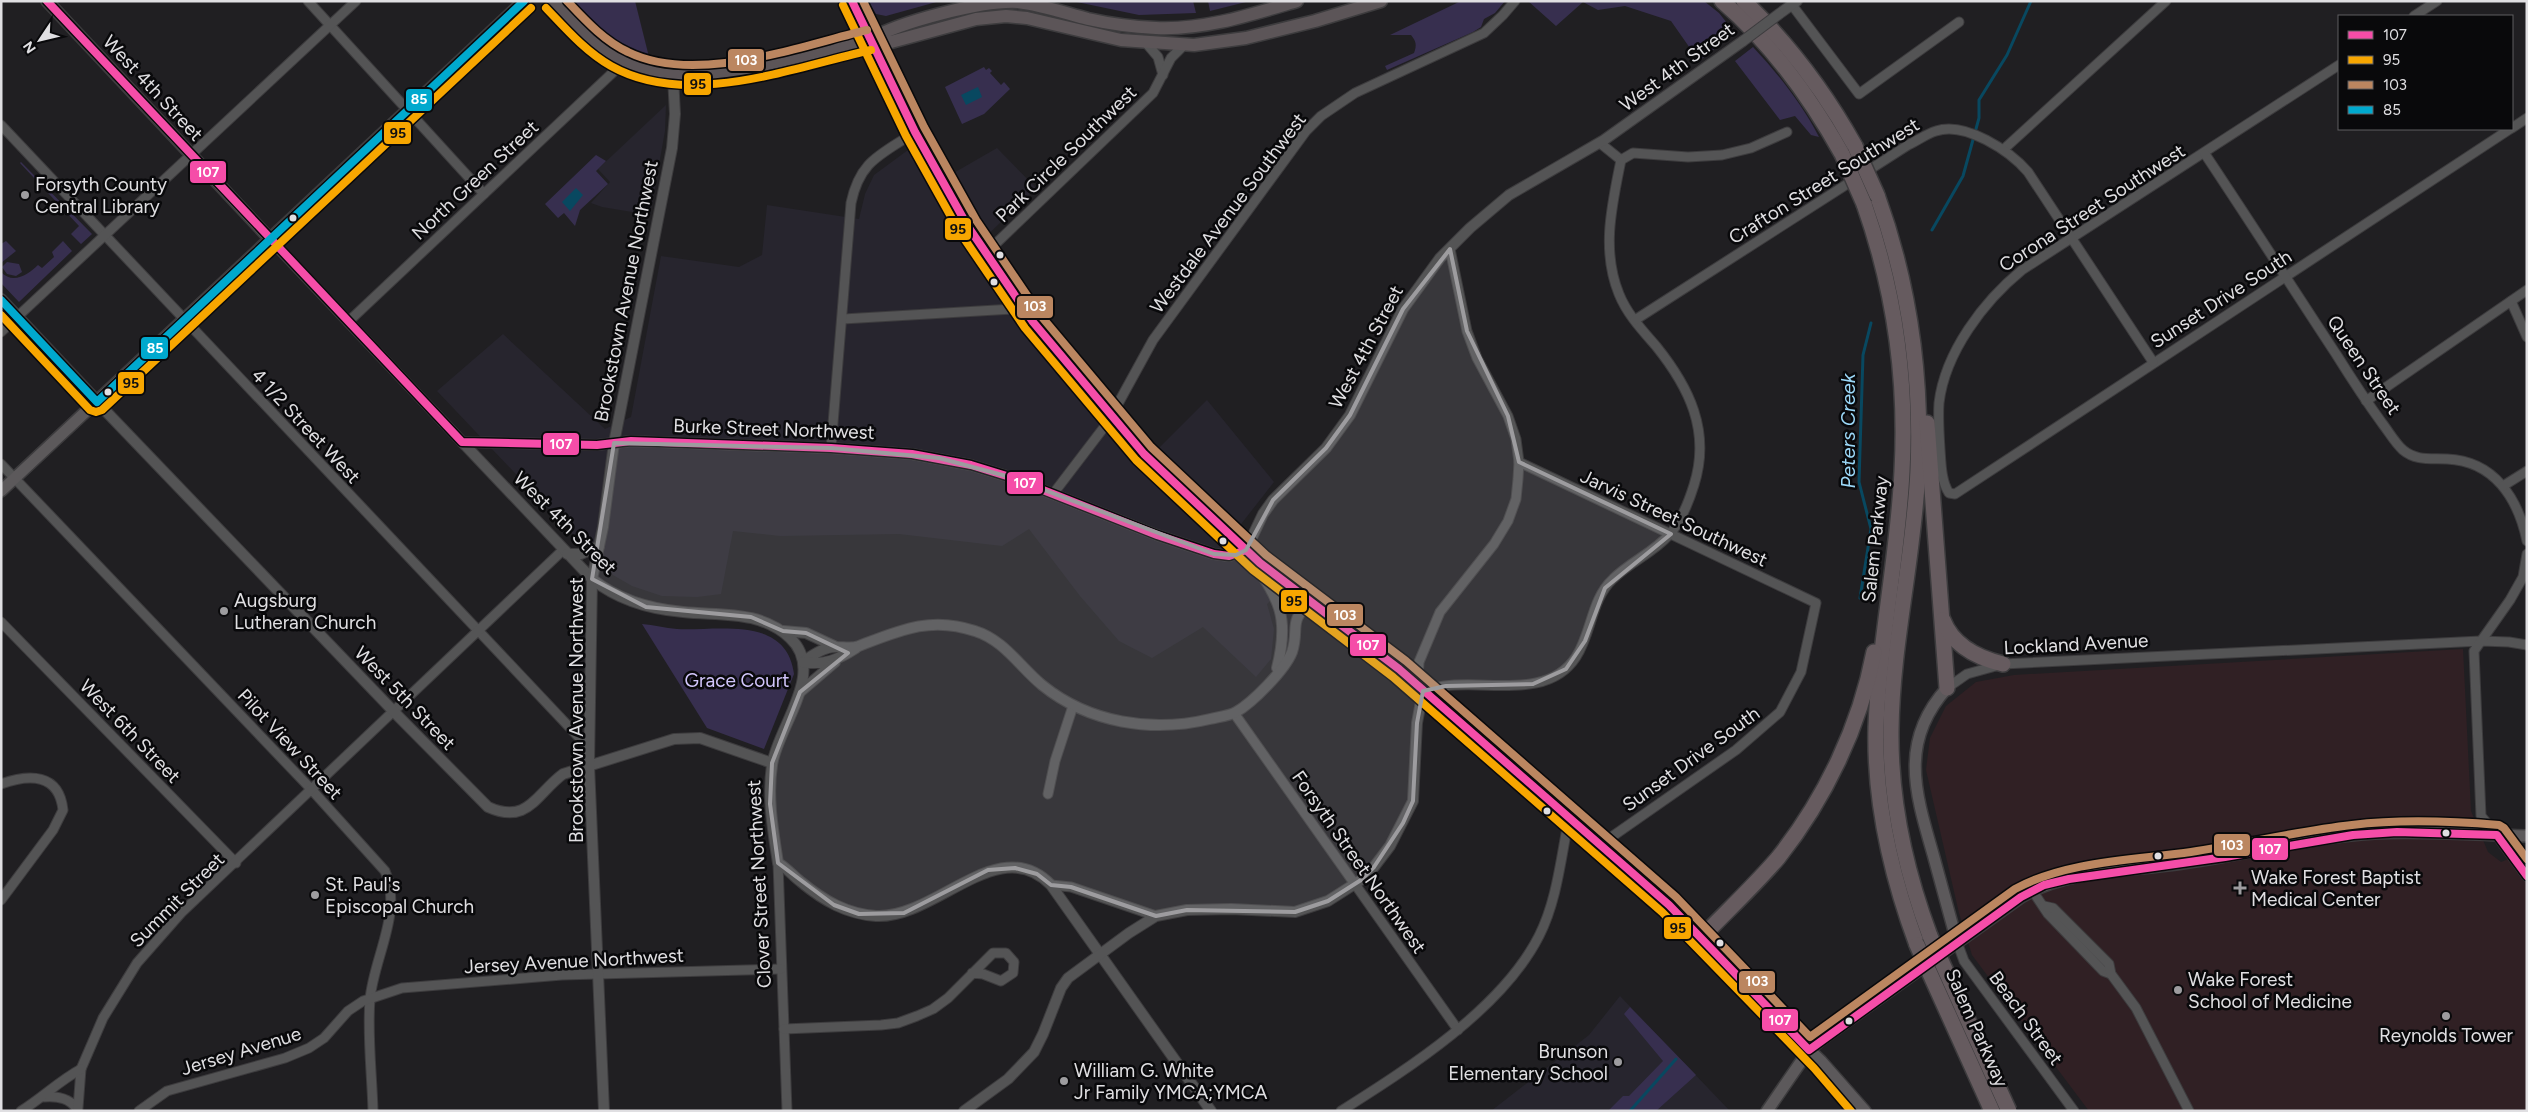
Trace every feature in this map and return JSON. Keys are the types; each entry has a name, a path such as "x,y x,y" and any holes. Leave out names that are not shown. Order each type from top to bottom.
{"highway":[{"name":"Salem Parkway","path":"1722,1 1764,42 1787,69 1848,150 1877,196 1897,259 1908,312 1917,391 1918,471 1912,542 1892,702 1892,757 1900,835 1913,887 1930,936 2009,1111"},
{"name":"Salem Parkway","path":"1744,1 1775,32 1810,74 1848,150 1876,238 1888,288 1902,392 1902,470 1891,586 1877,701 1878,783 1891,864 1918,945 1992,1111"},
{"path":"1908,312 1919,333 1922,356 1947,688"},
{"path":"1701,938 1778,858 1821,795 1844,748 1862,698 1872,659 1882,602 1891,586"},
{"path":"1942,615 1948,630 1966,649 1980,658 2003,664"}],"main road":[{"name":"West 4th Street","path":"47,1 270,239"},
{"path":"1,491 524,1"},
{"path":"553,1 592,40 624,62 672,77 724,75 869,40 886,30 994,2 1030,5 1115,24 1166,28 1226,22 1297,1"},
{"path":"852,1 869,40 915,132 958,211 1022,306 1112,416 1155,465 1246,550 1423,691 1668,905 1840,1080 1865,1111"},
{"path":"869,40 891,42 976,19 1006,16 1027,18 1112,39 1148,44 1184,45 1246,38 1315,21 1381,1"},
{"name":"West 5th Street","path":"1,300 97,402"},
{"name":"Lockland Avenue","path":"1947,688 1931,707 1920,729 1915,770 1922,814 1957,942"},
{"path":"1767,1111 1809,1050 2032,890 2068,879 2225,857 2353,835 2397,832 2527,836"}],"street":[{"path":"308,1 484,194"},
{"path":"1,332 356,1"},
{"name":"Westdale Avenue Southwest","path":"1053,494 1112,416 1153,340 1306,131 1321,116 1355,93 1484,33 1504,16 1515,1"},
{"path":"2004,150 2166,1"},
{"path":"2416,15 2437,1"},
{"path":"1795,3 1859,94 1960,22"},
{"name":"West 4th Street","path":"1246,550 1263,514 1273,500 1326,448 1350,415 1404,309 1440,258 1470,228 1509,195 1600,143 1666,98 1795,3"},
{"path":"1148,44 1158,57 1163,74"},
{"name":"Park Circle Southwest","path":"986,253 1153,92 1171,58 1184,45"},
{"name":"North Green Street","path":"348,322 624,62"},
{"name":"Corona Street Southwest","path":"1949,493 1946,488 1942,467 1938,424 1940,401 1951,362 1981,309 2003,286 2022,270 2205,154 2338,66"},
{"name":"Brookstown Avenue Northwest","path":"604,1111 589,765 592,579 599,546 614,443 672,148 675,114 672,77"},
{"name":"Sunset Drive South","path":"2513,127 2527,118"},
{"name":"4 1/2 Street West","path":"1,125 589,748"},
{"name":"Crafton Street Southwest","path":"1635,320 1908,145 1936,131 1946,129 1964,132 2004,150 2028,172 2152,362"},
{"name":"Sunset Drive South","path":"1949,493 1955,494 2152,362 2508,130"},
{"path":"831,448 843,320 851,203 855,183 874,159 915,132"},
{"path":"1621,160 1633,153 1688,157 1722,155 1751,148 1788,132"},
{"path":"1600,143 1621,160"},
{"name":"Queen Street","path":"2205,154 2366,401 2397,443 2411,455 2421,459 2450,459 2474,464 2491,474 2503,486 2522,518 2527,541"},
{"path":"1423,691 1446,686 1534,684 1566,669 1585,641 1597,604 1605,588 1613,578 1653,551 1671,534 1688,502 1698,473 1700,432 1695,411 1682,385 1662,353 1635,320 1619,294 1610,266 1608,242 1621,160"},
{"name":"West 4th Street","path":"270,239 565,552 604,589 646,607 752,617 768,622 783,631 796,643 803,662"},
{"path":"964,1111 992,1092 1024,1064 1043,1034 1064,983 1068,978 1156,916 1186,910 1232,909 1295,912 1328,901 1354,885 1374,867 1390,846 1413,800 1417,723 1423,691 1417,670 1428,639 1440,612 1494,544 1508,521 1516,499 1519,462 1516,439 1508,416 1477,358 1467,331 1450,249"},
{"path":"2366,401 2527,290"},
{"path":"2511,301 2527,337"},
{"path":"843,320 1013,309 1022,306"},
{"name":"West 5th Street","path":"97,402 477,798 498,812 524,810 537,800 551,782 563,774 674,739 700,738 772,763"},
{"name":"Burke Street Northwest","path":"462,442 614,443 631,441 831,448 939,458 986,469 1157,535 1214,554 1229,556 1246,550"},
{"name":"Jarvis Street Southwest","path":"1519,462 1816,603"},
{"name":"Pilot View Street","path":"1,464 311,789 378,862 389,880 392,904 370,998 373,1111"},
{"path":"2503,486 2527,471"},
{"path":"565,552 581,554 599,546"},
{"path":"1246,550 1270,587 1281,612 1283,639 1275,675"},
{"name":"Summit Street","path":"78,1110 81,1069 103,1018 137,963 181,913 565,552"},
{"path":"2527,554 2523,577 2510,600 2474,651 2480,816 2497,835 2527,876"},
{"path":"800,692 856,648 896,632 923,624 941,624 968,629 989,636 1000,644 1042,685 1073,706 1109,720 1150,725 1197,722 1234,713 1263,692 1291,654 1296,617 1311,602"},
{"name":"Sunset Drive South","path":"1600,845 1736,750 1780,712 1801,672 1816,603"},
{"name":"West 6th Street","path":"1,622 236,863"},
{"path":"783,631 806,632 834,646 856,648"},
{"name":"Lockland Avenue","path":"1947,688 1972,672 2003,664 2481,641 2527,645"},
{"path":"803,662 814,654 834,646"},
{"path":"803,662 815,664 840,659"},
{"name":"Clover Street Northwest","path":"787,1111 778,863 770,804 772,763 800,692 803,662"},
{"path":"1048,794 1055,761 1073,706"},
{"name":"Forsyth Street Northwest","path":"1234,713 1458,1030"},
{"path":"1,784 27,776 45,781 59,791 63,810 61,818 53,830 1,900"},
{"path":"1341,1111 1458,1030 1480,1010 1528,956 1540,935 1549,910 1569,818"},
{"path":"778,863 834,905 859,914 877,916 904,913 921,907 988,870 1015,868 1029,870 1045,878 1101,954 1211,1111"},
{"path":"1051,885 1071,887 1156,916"},
{"path":"2032,890 2044,906 2053,908 2108,964 2111,974 2136,1008 2189,1111"},
{"name":"Beach Street","path":"1957,942 1964,961 2074,1111"},
{"path":"784,1029 898,1023 933,1009 972,973 993,954 1006,953 1014,962 1013,972 1001,981 984,974 972,973"},
{"name":"Jersey Avenue Northwest","path":"370,998 402,988 444,984 562,976 781,969"},
{"name":"Jersey Avenue","path":"139,1111 167,1091 285,1058 309,1048 324,1038 348,1011 370,998"},
{"path":"21,1111 44,1097 63,1078 81,1069"},
{"name":"Summit Street","path":"44,1097 58,1096 66,1099 78,1110"}],"highlighted area":[{"path":"1450,249 1467,331 1508,416 1519,462 1671,534 1605,588 1585,641 1566,669 1533,684 1446,686 1423,691 1417,723 1413,801 1403,823 1374,867 1361,880 1328,901 1295,912 1187,910 1156,916 1071,887 1051,885 1037,874 1015,868 988,870 904,913 859,914 834,905 778,863 770,804 772,763 800,692 848,653 806,633 783,631 751,617 646,607 592,579 614,443 831,448 939,458 1010,477 1214,554 1236,555 1246,550 1273,500 1326,448 1350,415 1403,309"}],"shaded area":[{"path":"666,105 665,131 650,215 602,207 591,203 610,182 598,169"},
{"path":"997,148 1036,188 972,250 1018,317 1142,465 1207,400 1274,482 1238,528 1291,573 1280,591 1267,604 1274,629 1271,659 1256,677 1203,627 1152,658 1119,641 1080,596 1029,529 1002,546 899,534 780,536 733,531 721,594 697,597 662,596 632,586 613,575 603,566 437,391 503,334 605,429 631,417 661,256 739,267 762,255 767,205 859,219 865,194 874,175 908,150 931,186"},
{"name":"Wake Forest Baptist Medical Center","path":"2463,649 2471,811 2488,852 2501,862 2527,852 2527,1111 2089,1111 1972,955 1959,913 1926,770 1930,738 1946,706 1976,682 2014,675"},
{"name":"Brunson Elementary School","path":"1620,996 1730,1111 1491,1111 1589,1035"}],"green space":[{"path":"573,1 635,1 650,61 608,35"},
{"path":"868,1 940,1 886,16 876,14"},
{"path":"1072,1 1193,1 1196,13 1139,15"},
{"path":"1208,1 1250,1 1210,11"},
{"path":"1461,1 1505,1 1495,13 1484,19 1481,27 1473,32 1387,70 1385,66 1414,53 1416,48 1415,41 1411,35 1390,35"},
{"path":"1528,1 1704,1 1719,13 1735,33 1699,61 1671,21 1625,6 1598,10 1583,2 1556,26"},
{"path":"1753,47 1789,90 1819,137 1811,135 1795,116 1780,120 1735,61"},
{"path":"984,67 986,70 989,68 992,71 990,73 1001,85 1004,82 1010,89 984,114 962,124 945,87"},
{"path":"596,155 606,161 596,171 608,184 580,210 575,226 564,213 558,218 545,204"},
{"path":"21,162 92,234 81,244 71,234 79,226"},
{"path":"6,241 16,251 1,263 1,244"},
{"path":"63,241 72,251 19,302 1,283 1,272 11,278 16,278 26,275 38,265 42,268 54,257 52,252"},
{"path":"7,262 19,264 22,272 16,276 7,274 2,267"},
{"name":"Grace Court","path":"642,624 677,629 748,630 765,634 779,642 789,655 794,674 764,749 707,728"},
{"path":"1630,1007 1696,1075 1656,1111 1608,1111 1623,1096 1629,1096 1663,1061 1624,1014"}],"water":[{"path":"978,87 982,97 966,105 961,95"},
{"path":"576,188 583,195 570,211 562,202"}],"waterway":[{"name":"Peters Creek","path":"1932,230 1963,176 1979,118 1979,100 2007,55 2031,1"},
{"name":"Peters Creek","path":"1860,598 1871,529 1859,482 1863,355 1871,323"},
{"name":"Peters Creek","path":"1630,1111 1676,1059"}],"transit line":[{"name":"107","path":"47,1 462,442 597,445 631,441 831,448 912,454 971,465 1010,477 1157,535 1214,554 1229,556 1246,550"},
{"name":"85","path":"1,300 97,402 524,1"},
{"name":"103","path":"567,1 595,29 611,42 628,52 655,61 684,65 746,60 867,30"},
{"name":"107","path":"852,1 915,132 967,225 1033,322 1144,454 1260,563 1399,669 1669,905 1809,1050 2021,897 2044,885 2069,879 2225,857 2353,835 2397,832 2497,835 2527,876"},
{"name":"103","path":"863,1 924,127 976,220 1041,316 1151,447 1266,555 1406,661 1676,897 1810,1037 2015,889 2035,880 2078,867 2191,852 2332,828 2407,821 2499,825 2504,828 2527,859"},
{"name":"95","path":"843,5 906,136 959,231 1025,328 1136,460 1253,570 1393,677 1662,912 1814,1068 1851,1111"},
{"name":"95","path":"1,315 90,410 96,412 102,410 531,8"},
{"name":"95","path":"546,8 585,47 611,66 641,78 673,84 706,85 740,81 871,50"}],"place":[{"name":"Forsyth County Central Library","path":"25,195"},
{"name":"Augsburg Lutheran Church","path":"224,611"},
{"name":"Wake Forest Baptist Medical Center","path":"2240,888"},
{"name":"St. Paul's Episcopal Church","path":"315,895"},
{"name":"Wake Forest School of Medicine","path":"2178,990"},
{"name":"Reynolds Tower","path":"2446,1016"},
{"name":"Brunson Elementary School","path":"1618,1062"},
{"name":"William G. White Jr Family YMCA;YMCA","path":"1064,1081"}]}
